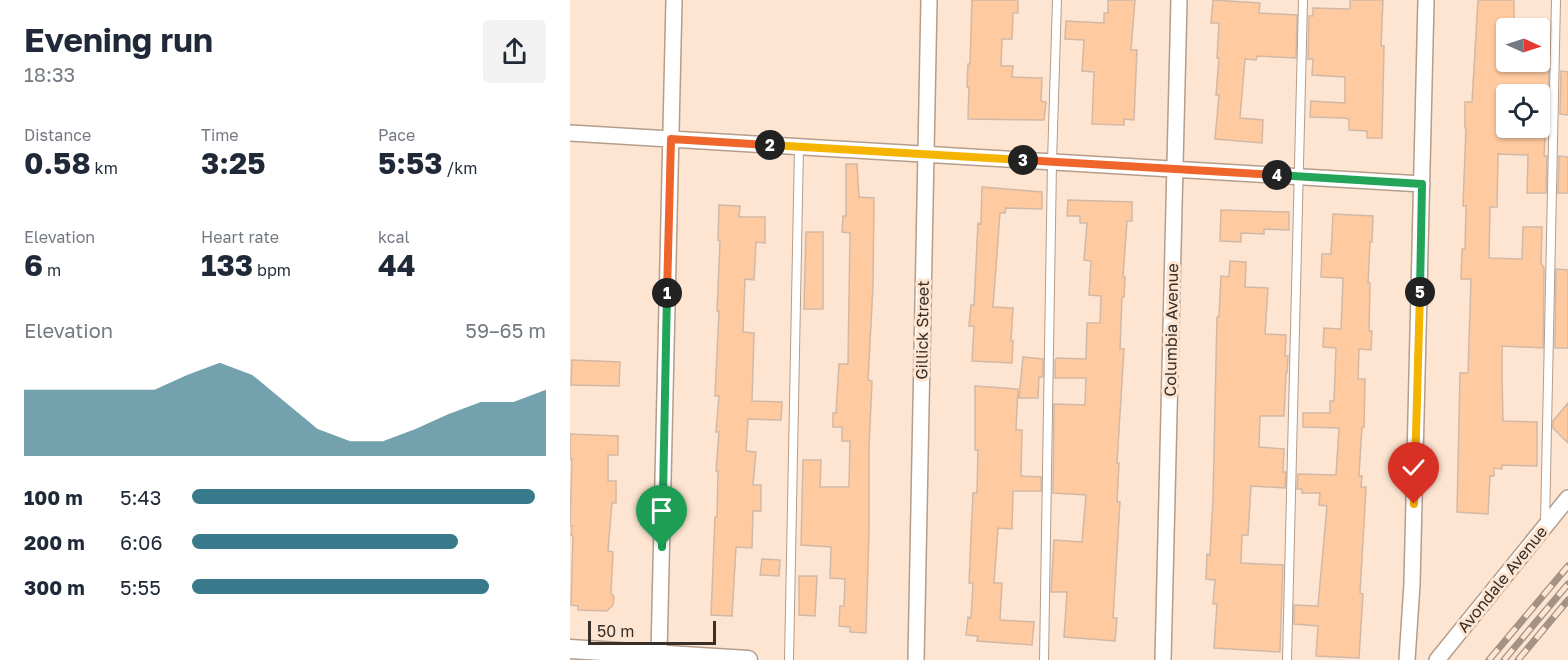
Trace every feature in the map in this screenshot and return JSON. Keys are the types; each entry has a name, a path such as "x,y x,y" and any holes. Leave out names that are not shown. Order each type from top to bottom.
{"street":[{"path":"659,654 674,0"},
{"name":"Gillick Street","path":"916,660 929,0"},
{"name":"Columbia Avenue","path":"1163,660 1179,0"},
{"path":"1407,660 1412,584 1426,0"},
{"path":"570,133 1422,184"},
{"name":"Avondale Avenue","path":"1437,660 1568,498"},
{"path":"570,649 748,660"}],"lane":[{"path":"1044,660 1052,162 1057,0"},
{"path":"1287,660 1303,0"},
{"path":"1545,526 1556,0"},
{"path":"789,660 799,147"}],"building":[{"path":"972,0 1018,0 1018,13 1013,13 1012,39 1002,39 1001,66 1013,66 1012,77 1042,78 1041,101 1046,102 1044,120 968,119 969,87 967,87"},
{"path":"1108,0 1135,0 1131,50 1137,50 1134,120 1124,119 1124,125 1092,124 1094,72 1082,71 1084,40 1065,39 1066,21 1104,23 1104,13 1108,13"},
{"path":"1213,0 1260,3 1259,13 1297,15 1296,58 1257,56 1256,60 1245,59 1240,118 1263,120 1262,143 1215,139 1219,95 1216,95 1219,23 1211,23"},
{"path":"1350,0 1383,0 1382,138 1367,138 1367,131 1349,130 1349,119 1310,117 1311,101 1345,103 1345,77 1312,75 1313,59 1308,59 1309,16 1313,16 1313,8 1350,9"},
{"path":"1478,0 1514,0 1514,18 1496,18 1496,72 1549,72 1549,84 1496,84 1496,138 1545,138 1546,193 1527,193 1528,155 1498,154 1497,207 1490,207 1489,258 1522,259 1523,227 1542,227 1543,348 1502,346 1503,421 1537,422 1537,466 1502,465 1502,469 1494,468 1494,476 1490,476 1488,514 1457,512 1460,373 1468,373 1471,279 1461,279 1462,249 1465,249 1466,206 1463,206 1465,102 1472,102"},
{"path":"1561,71 1568,72 1568,115 1560,114"},
{"path":"1559,156 1568,157 1568,193 1558,193"},
{"path":"846,164 857,164 859,197 874,198 873,286 868,380 872,381 866,633 850,632 850,627 839,626 840,606 844,606 845,579 830,578 831,547 801,545 803,460 821,460 820,487 849,487 850,441 842,441 842,427 833,427 839,364 848,364 850,233 842,232 843,216 846,216"},
{"path":"982,187 1042,192 1042,209 1006,208 1005,213 1000,213 993,307 1013,308 1012,363 972,361 974,326 969,326 971,305 974,305"},
{"path":"1068,200 1132,202 1132,221 1127,221 1124,297 1122,297 1120,349 1124,349 1117,463 1119,463 1117,502 1120,502 1113,618 1117,618 1115,641 1064,637 1067,592 1051,592 1054,540 1082,542 1086,495 1053,493 1054,404 1085,405 1086,378 1055,378 1055,360 1057,358 1086,359 1087,323 1100,323 1101,296 1089,295 1091,261 1084,260 1087,223 1080,223 1080,216 1067,216"},
{"path":"719,205 740,206 739,217 765,217 765,243 756,242 754,280 745,279 743,332 754,333 752,401 782,402 781,420 748,419 746,451 756,452 753,485 761,485 761,511 753,511 752,548 736,547 732,616 711,615 719,432 716,432 719,396 715,396 719,311 717,311"},
{"path":"1221,210 1289,212 1289,230 1264,229 1264,234 1241,233 1241,242 1220,241"},
{"path":"1333,214 1373,216 1368,283 1370,283 1371,350 1359,349 1358,379 1365,379 1364,427 1362,427 1359,476 1362,476 1361,487 1366,487 1359,658 1316,656 1318,626 1294,624 1294,605 1318,606 1327,506 1319,505 1320,493 1302,493 1302,489 1297,489 1298,474 1336,475 1339,428 1303,427 1303,413 1330,413 1330,401 1334,401 1336,348 1323,347 1324,328 1341,329 1343,278 1321,277 1322,254 1331,254"},
{"path":"806,232 823,232 823,309 804,309"},
{"path":"1230,261 1246,262 1245,287 1268,288 1265,334 1286,335 1285,356 1288,356 1284,416 1260,416 1259,447 1284,449 1285,488 1251,486 1248,535 1242,535 1241,563 1283,565 1280,652 1214,648 1217,604 1213,604 1215,580 1206,579 1207,554 1210,555 1213,498 1217,317 1219,317 1221,276 1229,277"},
{"path":"1556,269 1568,270 1568,348 1555,348"},
{"path":"1023,357 1043,359 1043,377 1039,377 1038,398 1019,398"},
{"path":"572,360 620,362 619,386 571,385"},
{"path":"975,386 1018,389 1016,430 1022,430 1021,476 1041,477 1041,491 1013,491 1012,529 998,528 994,583 1002,583 1000,620 1034,622 1032,645 977,641 978,636 966,635 968,617 971,618 973,583 969,583 973,493 977,493 978,450 975,450"},
{"path":"1568,403 1568,443 1553,428 1553,421"},
{"path":"570,434 618,436 618,455 608,455 608,481 616,481 616,503 612,503 608,551 613,552 611,593 614,597 613,605 607,611 578,610 578,606 571,605 573,536 571,535 572,526 570,526 572,459 570,459"},
{"path":"762,559 780,560 779,576 760,575"},
{"path":"799,576 817,576 815,616 799,615"}],"railway":[{"path":"1489,660 1568,566"},
{"path":"1504,660 1568,584"},
{"path":"1518,660 1568,600"}],"route":[{"path":"662,547 671,139 1422,184 1414,504"}]}
